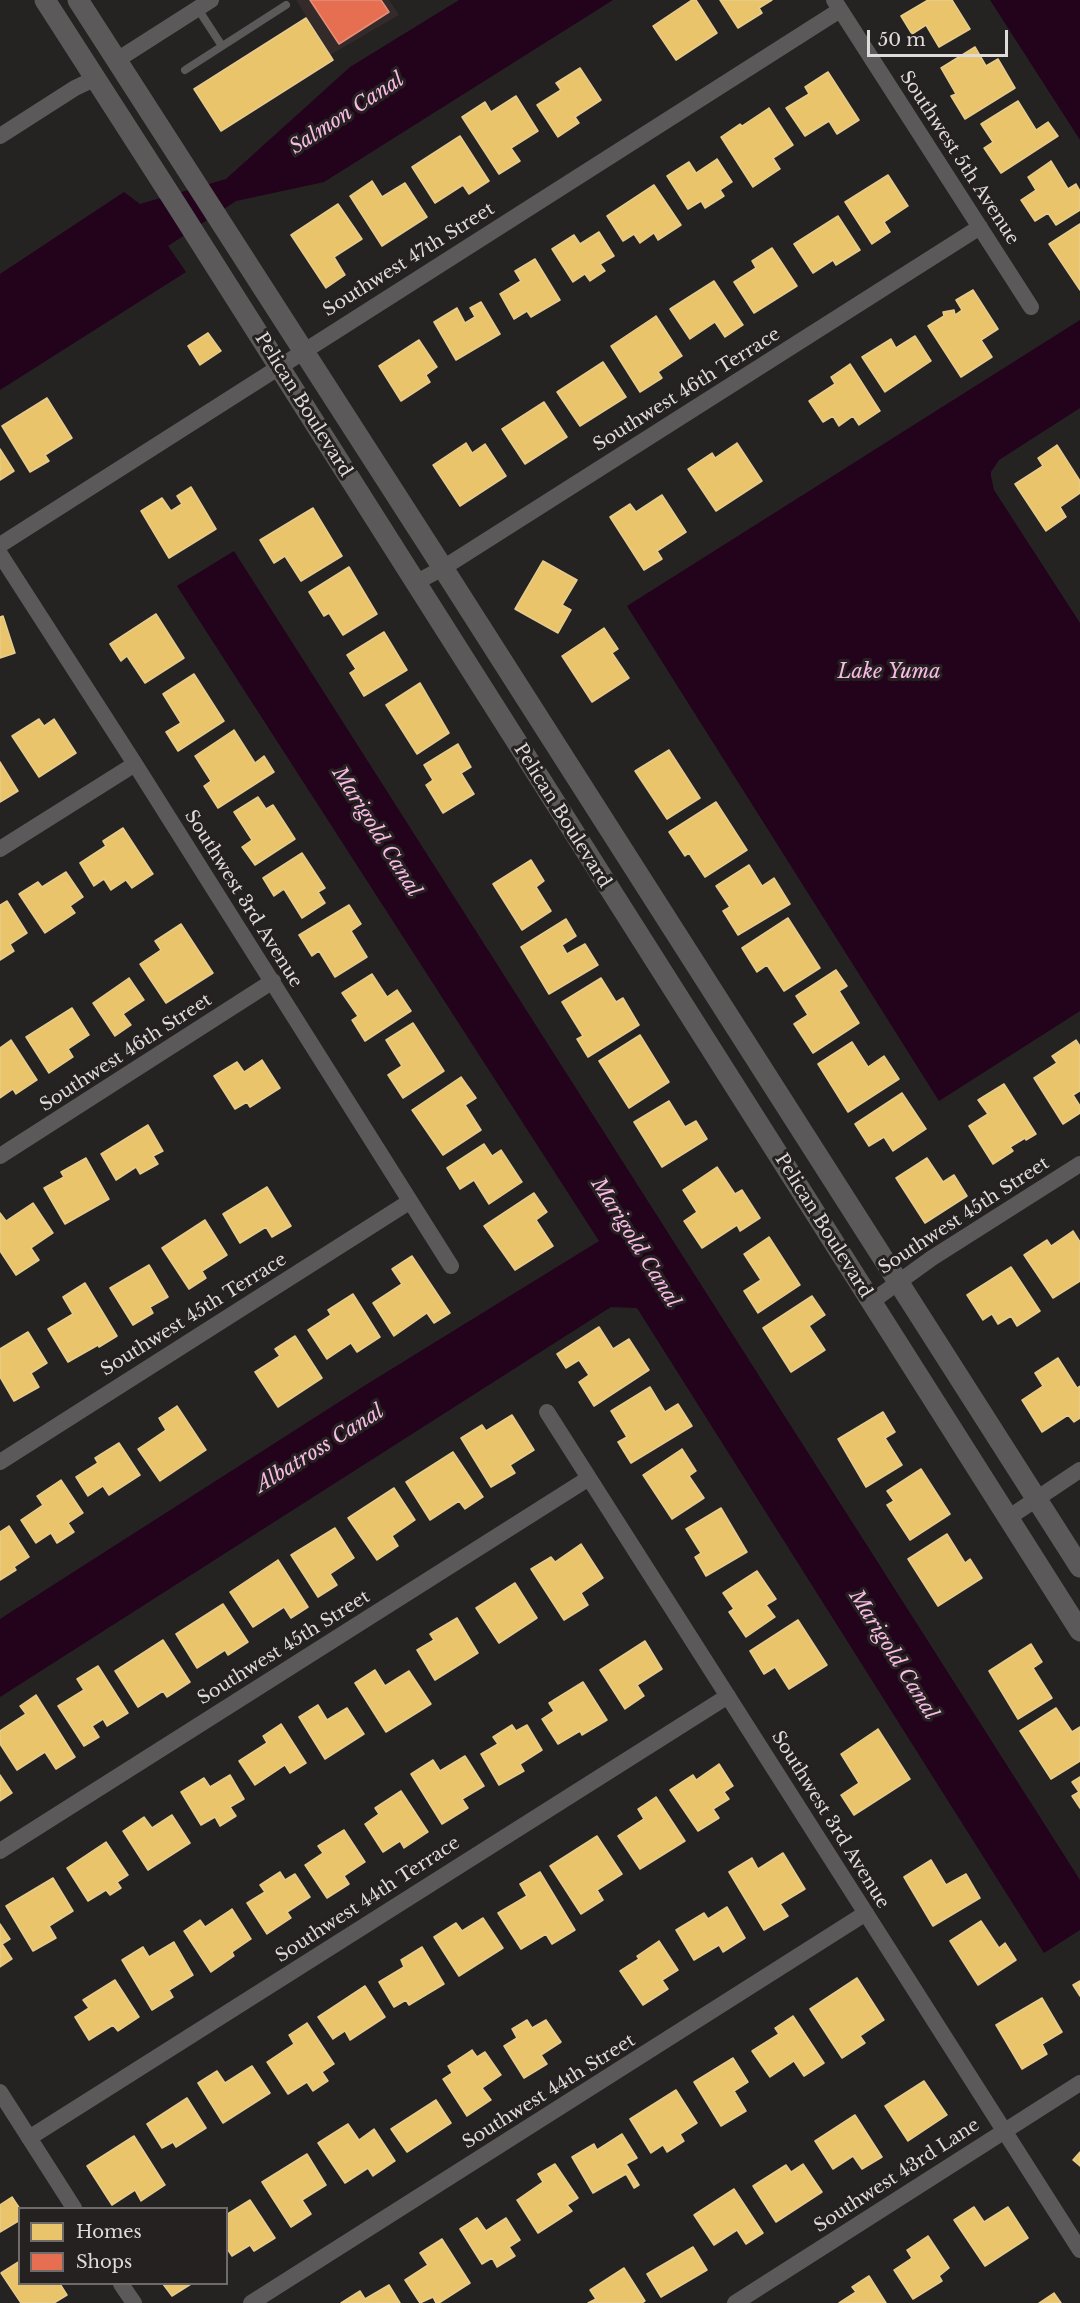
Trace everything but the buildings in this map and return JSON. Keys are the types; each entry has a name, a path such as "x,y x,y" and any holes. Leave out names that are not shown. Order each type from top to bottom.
{"street":[{"name":"Pelican Boulevard","path":"45,0 1080,1631"},
{"name":"Pelican Boulevard","path":"78,0 1080,1567"},
{"path":"117,60 204,4"},
{"name":"Southwest 5th Avenue","path":"837,5 1031,307"},
{"name":"Southwest 47th Street","path":"0,545 837,5"},
{"path":"0,136 75,88 94,79 129,96 146,120 165,136"},
{"name":"Southwest 46th Terrace","path":"415,583 443,568 980,227"},
{"name":"Southwest 3rd Avenue","path":"0,554 273,981 451,1266"},
{"path":"0,849 135,764"},
{"name":"Southwest 46th Street","path":"0,1156 273,981"},
{"name":"Southwest 45th Street","path":"871,1302 898,1281 1080,1164"},
{"name":"Southwest 45th Terrace","path":"0,1462 409,1202"},
{"name":"Southwest 3rd Avenue","path":"547,1412 1080,2250"},
{"path":"1008,1518 1080,1470"},
{"name":"Southwest 45th Street","path":"0,1851 589,1478"},
{"name":"Southwest 44th Terrace","path":"29,2138 728,1696"},
{"name":"Southwest 44th Street","path":"251,2303 866,1913"},
{"name":"Southwest 43rd Lane","path":"735,2303 1080,2083"},
{"path":"0,2092 73,2207"},
{"path":"122,2285 134,2303"}],"lane":[{"path":"204,4 222,46"},
{"path":"185,70 286,5"}],"shaded area":[{"path":"296,0 389,0 399,15 330,55"}],"water":[{"name":"Salmon Canal","path":"459,0 613,0 324,182 236,201 168,246 186,272 0,390 0,274 124,192 140,204 226,179 350,67"},
{"path":"990,0 1080,0 1080,140"},
{"name":"Lake Yuma","path":"1080,320 1080,408 999,460 991,476 994,490 1080,623 1080,1011 939,1101 627,606"},
{"path":"234,551 1080,1880 1080,1930 1044,1953 637,1308 611,1307 0,1697 0,1619 364,1386 599,1241 177,586"}],"water label":[{"name":"Marigold Canal","path":"376,832"},
{"name":"Marigold Canal","path":"635,1243"},
{"name":"Albatross Canal","path":"320,1449"},
{"name":"Marigold Canal","path":"893,1655"}]}
